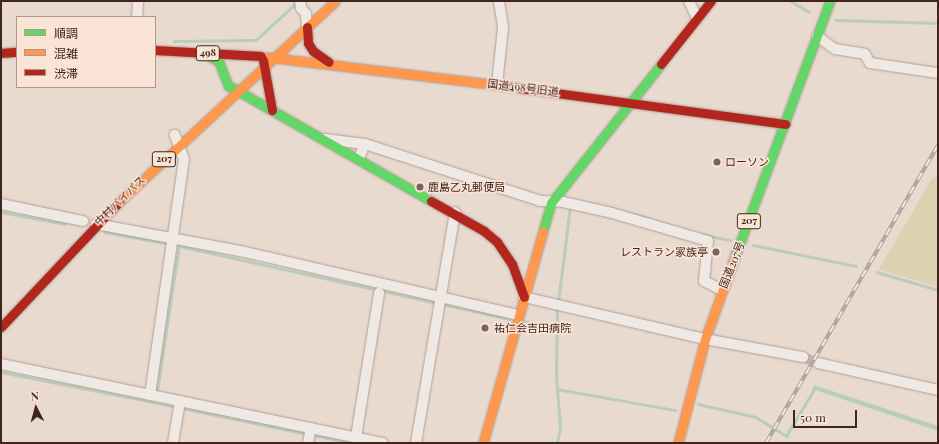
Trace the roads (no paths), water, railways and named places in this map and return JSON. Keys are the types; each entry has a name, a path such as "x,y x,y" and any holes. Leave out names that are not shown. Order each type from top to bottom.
{"main road":[{"path":"250,66 321,1"},
{"name":"中村バイパス","path":"1,327 96,224 335,1"},
{"path":"483,443 551,202 711,1"},
{"name":"国道207号","path":"678,443 705,339 830,1"},
{"path":"307,27 308,43 313,51 330,63"},
{"name":"498","path":"156,50 261,56"},
{"path":"1,52 16,52"},
{"path":"204,53 219,62 228,86 455,212 497,242 512,264 524,297"},
{"path":"261,56 265,66 272,110"},
{"name":"国道498号旧道","path":"261,56 330,63 630,102 785,124"},
{"name":"中村バイパス","path":"74,232 86,218"},
{"path":"512,264 532,266"},
{"path":"1,314 21,291"}],"street":[{"path":"137,16 138,1"},
{"path":"300,1 301,8 306,14 307,27"},
{"path":"497,85 503,27 499,1"},
{"path":"689,1 697,18"},
{"path":"817,36 835,49 865,54 870,63 938,73"},
{"path":"150,395 184,159 175,135"},
{"path":"323,138 365,144 540,201 570,204 612,213 708,241 704,281 722,290"},
{"path":"359,158 365,144"},
{"path":"1,204 86,218"},
{"path":"416,443 455,212"},
{"path":"96,224 172,240 245,252 440,301 518,315"},
{"path":"356,437 379,292"},
{"path":"524,297 705,339 803,357"},
{"path":"818,363 938,390"},
{"path":"1,364 383,443"},
{"path":"173,443 180,401"},
{"path":"308,441 311,428"}],"waterway":[{"path":"791,1 809,12"},
{"path":"174,41 256,40 295,4"},
{"path":"836,20 938,23"},
{"path":"558,303 570,207"},
{"path":"606,207 648,218"},
{"path":"1,212 65,224"},
{"path":"105,232 170,244"},
{"path":"701,234 730,240"},
{"path":"175,245 437,303"},
{"path":"753,245 856,266"},
{"path":"157,391 179,246"},
{"path":"877,272 938,290"},
{"path":"442,304 509,319"},
{"path":"557,308 556,376 560,427 557,443"},
{"path":"523,321 557,328"},
{"path":"1,372 177,407"},
{"path":"698,404 756,417 786,436 815,388"},
{"path":"557,389 675,410"},
{"path":"182,408 308,434"},
{"path":"313,435 354,443"}],"tunnel":[{"path":"803,357 818,363"}],"railway":[{"path":"766,443 938,145"}],"place":[{"name":"ローソン","path":"717,162"},
{"name":"鹿島乙丸郵便局","path":"420,187"},
{"name":"レストラン家族亭","path":"716,252"},
{"name":"祐仁会吉田病院","path":"485,328"}]}
